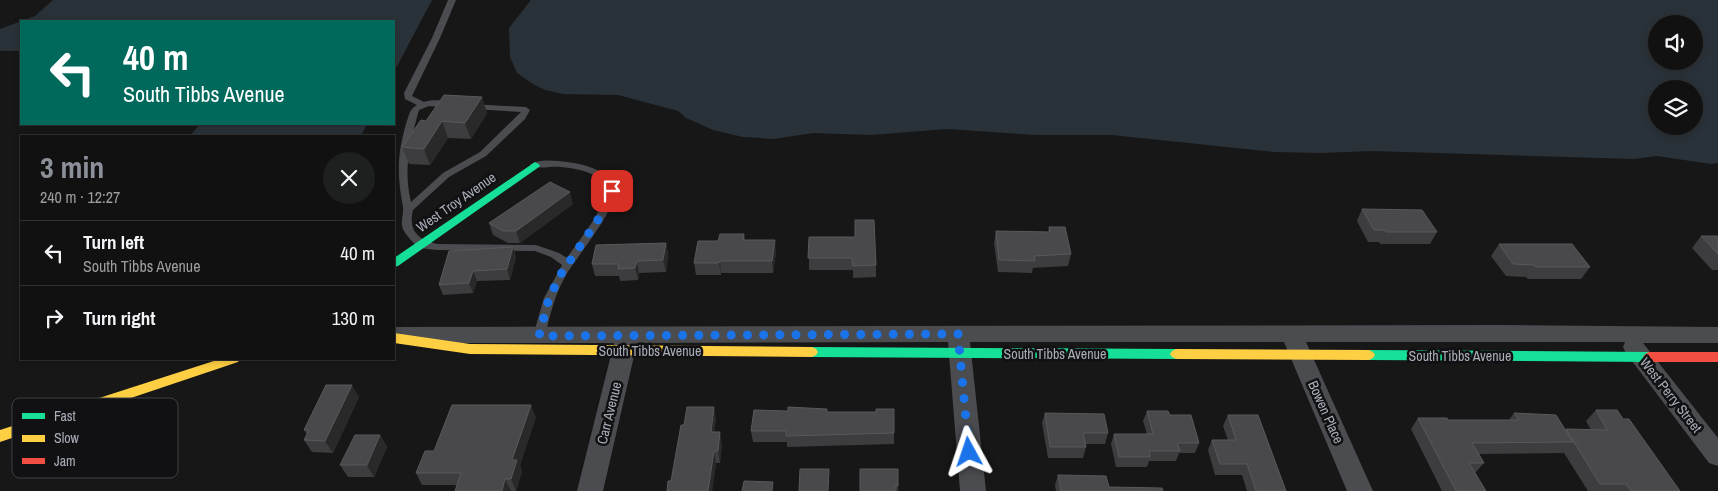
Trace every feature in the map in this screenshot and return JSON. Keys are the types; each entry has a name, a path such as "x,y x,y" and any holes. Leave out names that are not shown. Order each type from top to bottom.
{"street":[{"name":"West Troy Avenue","path":"395,262 535,165"},
{"name":"South Tibbs Avenue","path":"959,344 1291,334 1718,335"},
{"name":"Bowen Place","path":"1291,334 1360,491"},
{"name":"West Perry Street","path":"1624,334 1718,456"},
{"name":"South Tibbs Avenue","path":"395,336 539,336 625,343"},
{"name":"South Tibbs Avenue","path":"395,336 470,349 625,343 959,344 1301,355 1718,357"},
{"name":"Carr Avenue","path":"590,491 625,343"},
{"path":"959,344 973,491"},
{"path":"115,398 231,360"},
{"path":"0,436 12,432"}],"lane":[{"path":"408,209 446,176 483,154 522,117 526,110 422,104 410,100 408,93 436,38 452,0"},
{"path":"422,104 415,109 411,119 402,162 405,200 408,209 406,218 408,230 421,244 437,247 536,248 555,254 568,264"},
{"path":"535,165 548,163 585,169 606,180 612,191 606,208 568,264 549,298 539,336"}],"shaded area":[{"path":"53,0 432,0 395,70 395,20 25,20 35,16"},
{"path":"531,0 1718,0 1718,163 1711,164 1657,156 1634,159 1372,151 1275,152 1112,135 1036,135 947,129 871,135 813,133 774,139 743,137 713,130 686,118 678,111 618,95 563,94 545,90 517,73 510,57 509,28"},
{"path":"20,21 20,51 0,51 0,29"},
{"path":"199,125 366,125 362,135 191,135"}],"building":[{"path":"444,95 482,97 465,123 442,121 424,149 402,147 421,120 426,121"},
{"path":"550,182 570,192 516,231 503,231 489,223"},
{"path":"1362,209 1422,210 1437,232 1386,232 1385,230 1374,230"},
{"path":"855,220 874,220 876,265 853,266 852,258 808,258 809,237 855,237"},
{"path":"1049,227 1065,227 1071,254 1034,256 1035,261 999,260 996,231 1050,232"},
{"path":"720,234 744,234 743,240 775,240 772,261 694,263 698,241 718,241"},
{"path":"1701,236 1718,236 1718,254"},
{"path":"666,243 663,260 637,261 635,268 618,269 619,264 592,264 596,245"},
{"path":"1499,244 1572,244 1590,267 1536,267 1534,265 1513,264"},
{"path":"513,247 507,269 473,271 469,283 439,285 449,251"},
{"path":"326,385 352,385 325,441 304,440 309,430 304,430"},
{"path":"452,405 531,405 512,460 517,460 511,479 505,479 502,491 455,491 461,473 416,473 425,451 434,451"},
{"path":"687,407 714,407 711,432 720,432 718,451 714,451 708,491 667,491 668,481 671,481 681,425 684,425"},
{"path":"788,407 827,409 827,412 876,412 876,409 894,409 894,433 786,436 786,431 751,431 754,410 788,411"},
{"path":"1596,410 1617,410 1623,419 1629,419 1680,491 1631,491 1626,484 1600,484 1566,429 1607,430"},
{"path":"1147,411 1168,411 1170,415 1191,415 1199,443 1177,443 1180,451 1149,451 1150,457 1119,457 1114,434 1153,434"},
{"path":"1045,413 1104,414 1108,433 1083,433 1086,447 1050,447"},
{"path":"1514,413 1556,415 1573,442 1472,443 1484,463 1469,463 1486,491 1456,491 1418,418 1519,420"},
{"path":"1228,415 1258,415 1286,491 1256,491 1247,464 1220,464 1212,440 1236,440"},
{"path":"355,435 380,435 367,465 340,465"},
{"path":"800,469 829,469 828,491 799,491"},
{"path":"860,469 898,469 898,486 895,486 895,491 860,491"},
{"path":"1058,475 1106,476 1109,487 1162,488 1163,491 1061,491"},
{"path":"744,481 773,482 772,491 742,491"}],"traffic: fast":[{"path":"395,262 535,165"},
{"path":"812,352 1176,354"},
{"path":"1369,355 1649,357"}],"traffic: slow":[{"path":"395,338 470,349 812,352"},
{"path":"1176,354 1369,355"},
{"path":"115,398 231,360"},
{"path":"0,436 12,432"}],"traffic: jam":[{"path":"1649,357 1718,357"}],"route":[{"path":"612,191 606,208 561,274 549,298 539,336 958,334 969,452"}]}
